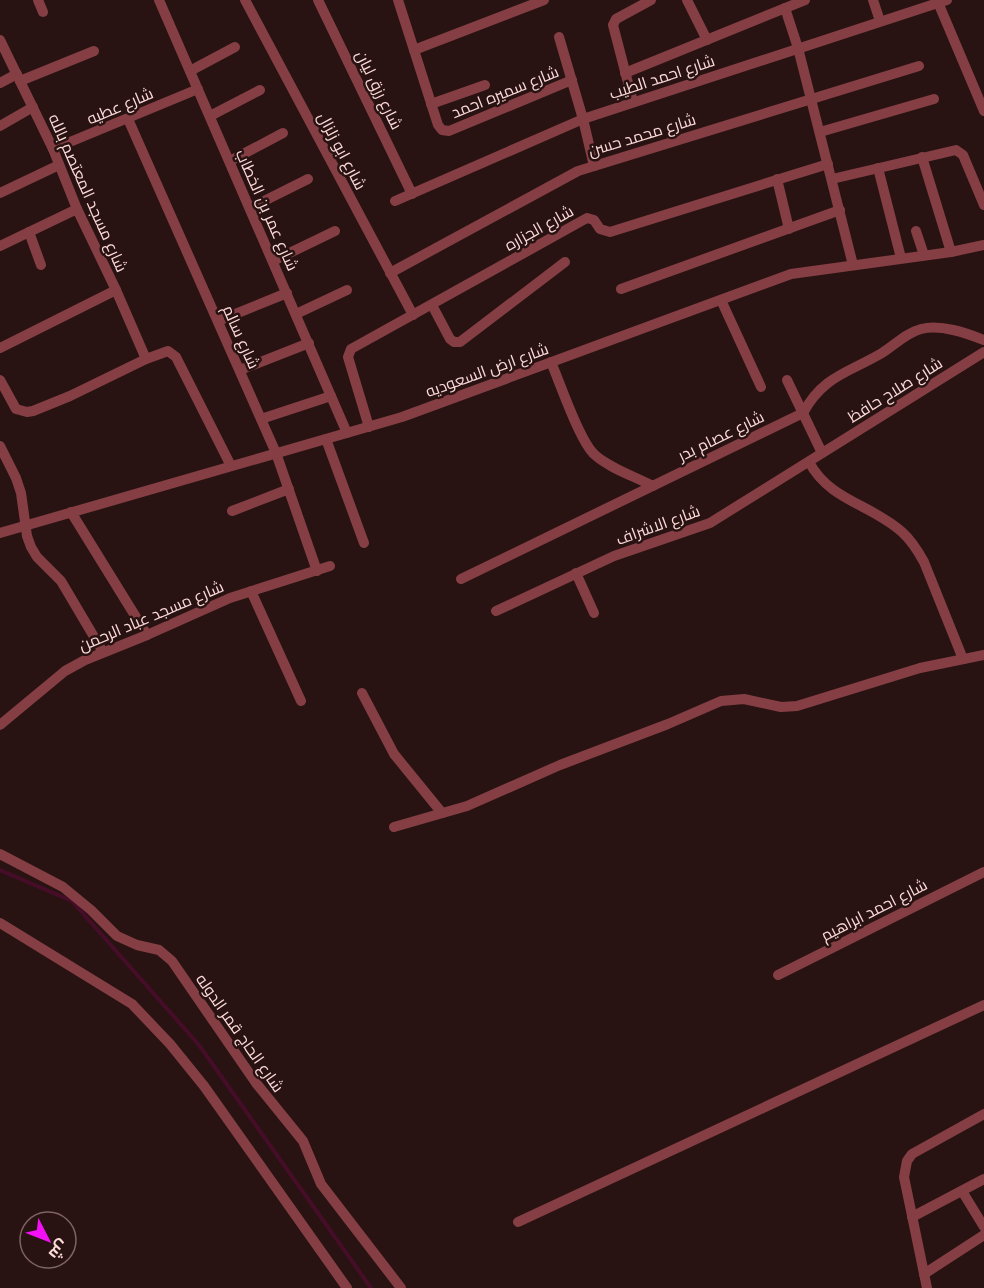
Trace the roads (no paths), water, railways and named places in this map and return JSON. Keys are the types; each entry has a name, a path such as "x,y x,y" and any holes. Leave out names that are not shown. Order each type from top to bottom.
{"street":[{"path":"38,0 43,12"},
{"name":"شارع عمر بن الخطاب","path":"159,0 347,433"},
{"name":"شارع ابو زلزال","path":"245,0 413,315"},
{"name":"شارع رزق ليان","path":"318,0 412,194"},
{"name":"شارع سميره احمد","path":"398,0 440,128 448,131 572,80"},
{"path":"414,50 544,0"},
{"path":"633,102 613,23 616,19 651,0"},
{"path":"687,0 707,40"},
{"path":"625,73 805,0"},
{"path":"873,0 880,21"},
{"path":"941,1 984,111"},
{"name":"شارع احمد الطيب","path":"395,201 584,119 941,1"},
{"path":"791,4 798,48 854,264"},
{"path":"559,37 584,119 594,166"},
{"name":"شارع مسجد المعتصم بالله","path":"0,40 53,149 77,208 146,359"},
{"path":"190,71 235,47"},
{"path":"0,83 94,51"},
{"name":"شارع محمد حسن","path":"390,273 578,171 919,66"},
{"path":"431,104 486,86"},
{"name":"شارع عطيه","path":"53,149 198,88"},
{"path":"210,116 260,90"},
{"path":"820,132 934,99"},
{"path":"0,126 33,108"},
{"name":"شارع سالم","path":"128,119 276,453 317,571"},
{"path":"230,161 283,133"},
{"path":"832,179 952,150 960,152 964,158 984,205"},
{"path":"922,157 951,252"},
{"name":"شارع الجزاره","path":"369,427 348,353 413,315 587,218 594,220 600,230 610,232 828,164"},
{"path":"0,193 59,165"},
{"path":"878,168 901,258"},
{"path":"250,208 308,178"},
{"path":"777,179 789,229"},
{"path":"0,246 77,208"},
{"path":"621,289 840,210"},
{"path":"273,261 335,231"},
{"path":"916,231 924,255"},
{"path":"29,232 41,265"},
{"name":"شارع ارض السعوديه","path":"0,532 402,417 791,274 982,249"},
{"path":"432,305 450,339 460,342 565,262"},
{"path":"0,348 116,290"},
{"path":"296,314 347,290"},
{"path":"218,321 287,293"},
{"path":"721,300 761,387"},
{"name":"شارع عصام بدر","path":"461,579 802,413 814,394 831,379 882,353 910,333 932,327 962,332 984,340"},
{"path":"240,370 309,343"},
{"path":"0,380 4,396 16,409 33,411 168,351 176,357 231,466"},
{"name":"شارع صلاح حافظ","path":"822,453 984,352"},
{"path":"551,362 585,440 594,454 608,464 653,486"},
{"path":"787,380 822,453"},
{"path":"261,419 331,396"},
{"path":"326,439 364,543"},
{"path":"0,446 21,493 31,547 37,557 65,586 103,652"},
{"name":"شارع الاشراف","path":"496,611 576,573 634,549 710,523 822,453"},
{"path":"808,462 814,473 831,490 885,519 916,547 963,659"},
{"path":"232,511 289,489"},
{"path":"71,512 147,635"},
{"name":"شارع مسجد عباد الرحمن","path":"0,725 65,671 103,652 210,606 330,566"},
{"path":"576,573 594,613"},
{"path":"251,591 301,701"},
{"path":"394,827 467,806 560,765 721,701 744,699 781,707 797,706 920,668 984,655"},
{"path":"362,693 394,754 442,813"},
{"name":"شارع الحاج قمر الدوله","path":"0,855 63,887 117,936 137,945 159,950 172,961 256,1083 303,1141 321,1184 401,1288"},
{"name":"شارع احمد ابراهيم","path":"778,975 984,872"},
{"path":"0,922 132,1004 204,1086 347,1288"},
{"path":"518,1222 984,1005"},
{"path":"927,1288 904,1177 907,1161 912,1154 984,1114"},
{"path":"912,1218 984,1179"},
{"path":"962,1191 984,1227"},
{"path":"924,1274 984,1235"}],"waterway":[{"path":"0,870 72,901 199,1045 371,1288"}]}
